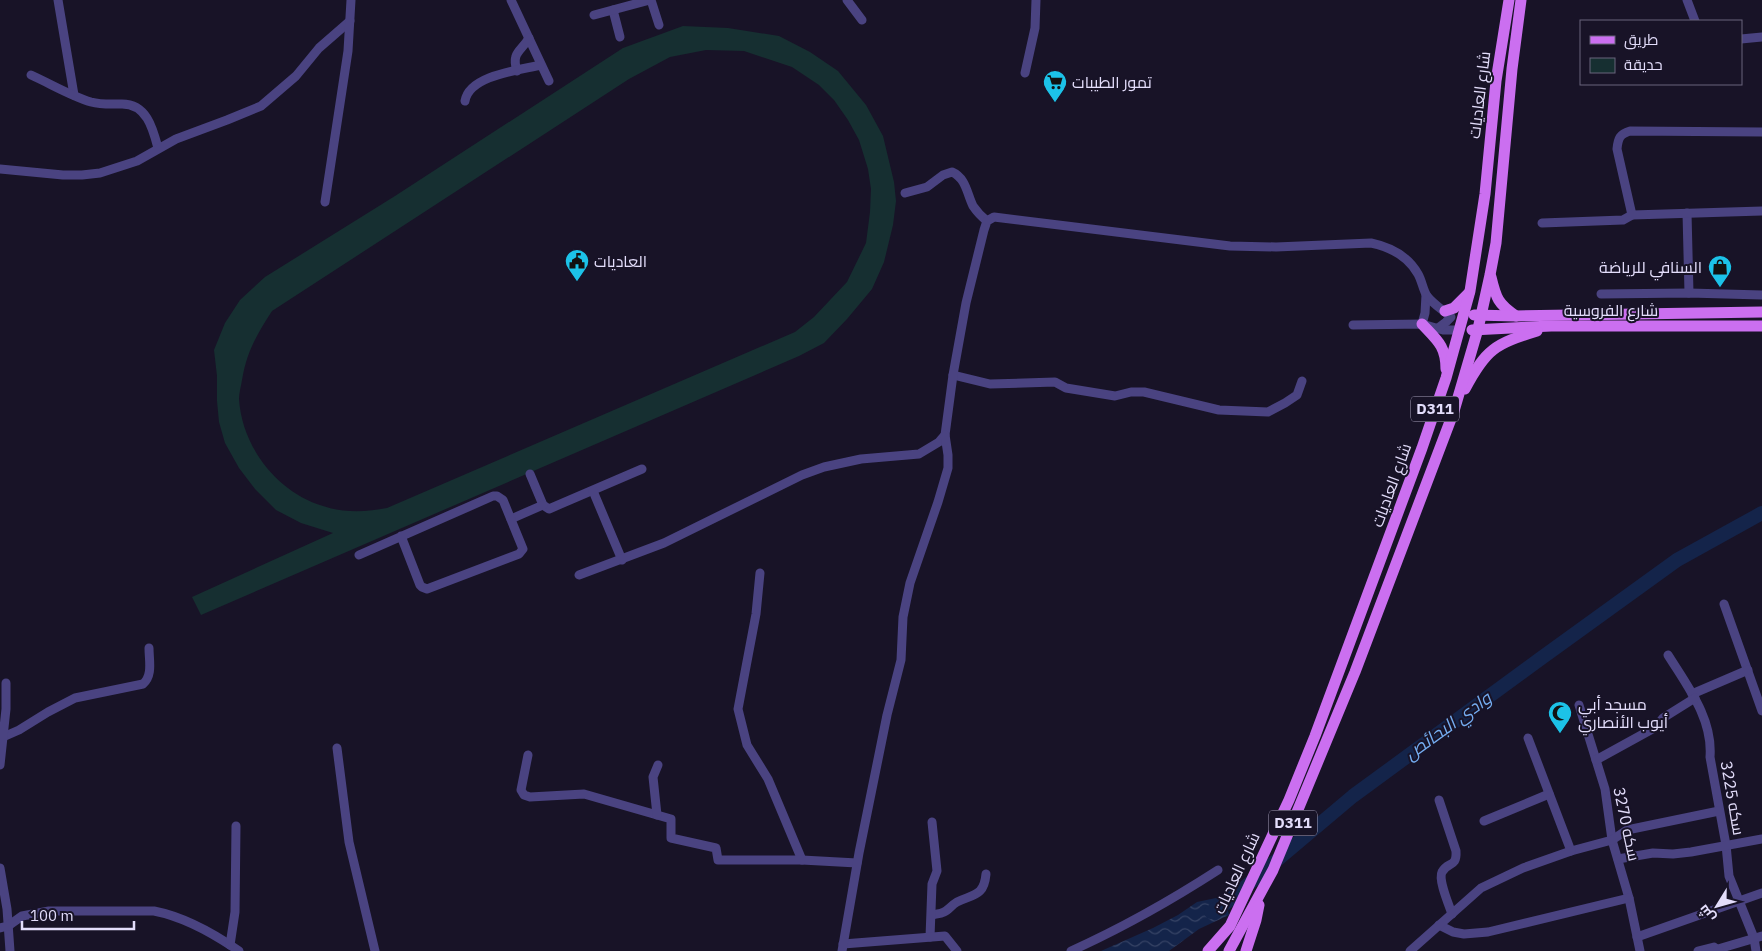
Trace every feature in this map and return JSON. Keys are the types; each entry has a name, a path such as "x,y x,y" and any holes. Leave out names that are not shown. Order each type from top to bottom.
{"main road":[{"name":"شارع العاديات","path":"1214,949 1230,926 1289,800 1319,726 1446,378 1465,315 1470,291 1485,194 1496,81 1510,0"},
{"name":"شارع العاديات","path":"1229,951 1273,870 1312,777 1358,664 1454,411 1478,329 1496,243 1512,68 1521,0"},
{"path":"1490,275 1496,298 1503,307 1516,316"},
{"path":"1448,314 1470,291"},
{"name":"شارع الفروسية","path":"1465,315 1516,316 1762,312"},
{"path":"1422,324 1444,349 1446,378"},
{"path":"1454,411 1480,364 1490,352 1511,339 1551,326"},
{"name":"شارع الفروسية","path":"1460,330 1551,326 1762,326"},
{"path":"1246,951 1256,920 1260,896"}],"street":[{"path":"58,0 74,95"},
{"path":"325,202 348,51 351,0"},
{"path":"511,0 549,81"},
{"path":"594,15 650,0 659,25"},
{"path":"847,0 862,20"},
{"path":"1025,73 1035,28 1036,0"},
{"path":"1687,0 1695,20"},
{"path":"613,10 620,37"},
{"path":"0,169 62,175 100,173 136,161 176,138 261,106 296,76 320,48 350,20"},
{"path":"1742,39 1762,37"},
{"path":"517,71 516,54 529,38"},
{"path":"465,101 470,89 476,84 499,75 541,65"},
{"path":"31,75 91,102 109,105 125,104 139,109 147,116 158,148"},
{"path":"1632,215 1618,149 1618,140 1622,133 1630,131 1762,132"},
{"path":"905,193 927,187 943,175 952,172 957,174 964,183 973,206 987,222"},
{"path":"1542,223 1623,220 1632,215 1762,211"},
{"path":"1687,213 1689,293"},
{"path":"957,951 945,936 842,947 857,863 900,660 902,617 910,583 948,468 945,435 953,375 966,303 987,222 998,217 1230,246 1276,247 1371,243 1393,250 1408,261 1418,275 1426,295 1422,324"},
{"path":"1601,294 1689,293 1762,295"},
{"path":"1426,295 1448,314"},
{"path":"1438,328 1446,322 1448,314"},
{"path":"1422,324 1448,314 1465,315"},
{"path":"1353,326 1422,324 1460,330"},
{"path":"953,375 990,384 1055,382 1066,388 1114,396 1131,392 1144,392 1219,410 1268,412 1297,395 1302,380"},
{"path":"579,575 664,543 802,475 824,467 861,459 919,454 939,442 945,435"},
{"path":"530,474 543,506 549,509 642,469"},
{"path":"593,491 622,560"},
{"path":"359,555 401,536 493,496 503,500 522,547 521,553 427,590 422,587 401,536"},
{"path":"512,519 543,506"},
{"path":"760,572 756,614 738,709 747,744 768,779 802,860"},
{"path":"1724,604 1762,711"},
{"path":"3,737 75,698 143,684 148,679 150,672 149,648"},
{"name":"سكه 3225","path":"1668,655 1694,696 1709,732 1711,744 1710,758 1726,845 1729,876 1738,901 1758,937 1756,951"},
{"path":"1596,760 1656,727 1663,718 1694,696 1748,670"},
{"path":"0,765 6,709 6,683"},
{"name":"سكه 3270","path":"1579,705 1605,788 1612,840 1629,898 1640,951"},
{"path":"1528,738 1571,851"},
{"path":"337,748 348,842 375,951"},
{"path":"528,755 521,790 524,795 530,797 584,794 671,819 671,838 716,848 718,860 802,860 857,863"},
{"path":"657,815 653,777 658,765"},
{"path":"1484,820 1549,794"},
{"path":"1440,800 1457,859 1441,874 1452,914"},
{"path":"1410,951 1481,888 1523,868 1571,851 1612,840 1627,830 1719,811"},
{"path":"930,937 932,884 937,872 932,822"},
{"path":"230,945 235,912 236,826"},
{"path":"1618,859 1653,853 1691,852 1762,839"},
{"path":"0,868 8,909 4,927 10,951"},
{"path":"1071,951 1114,932 1175,898 1218,870"},
{"path":"932,915 944,912 956,902 971,898 981,890 986,874"},
{"path":"1637,937 1762,893"},
{"path":"1439,925 1453,932 1464,934 1488,932 1629,898"},
{"path":"4,927 22,916 49,911 154,911 169,914 215,935 239,951"},
{"path":"1698,951 1714,947 1718,950 1758,937"}],"green space":[{"path":"683,26 728,28 779,36 810,52 838,71 866,105 883,136 894,182 896,201 893,225 884,262 872,289 824,343 799,356 201,615 192,597 333,533 301,523 276,510 255,489 239,468 225,443 219,422 214,350 225,323 240,300 265,277 395,196 623,48","holes":["706,50 744,51 792,67 819,85 834,100 848,120 859,140 868,169 871,189 866,243 847,282 814,317 795,332 387,508 355,511 323,506 306,499 277,479 265,465 247,434 239,397 249,352 272,311 629,79 670,57"]}],"water":[{"path":"1216,898 1226,903 1229,915 1199,929 1169,951 1101,951 1153,928 1178,915 1197,902"}],"waterway":[{"name":"وادي البحائص","path":"1211,912 1226,903 1353,796 1540,659 1677,560 1762,513"}],"place":[{"name":"تمور الطيبات","path":"1055,103"},
{"name":"العاديات","path":"577,282"},
{"name":"السنافي للرياضة","path":"1720,288"},
{"name":"مسجد أبي أيوب الأنصاري","path":"1560,734"}]}
